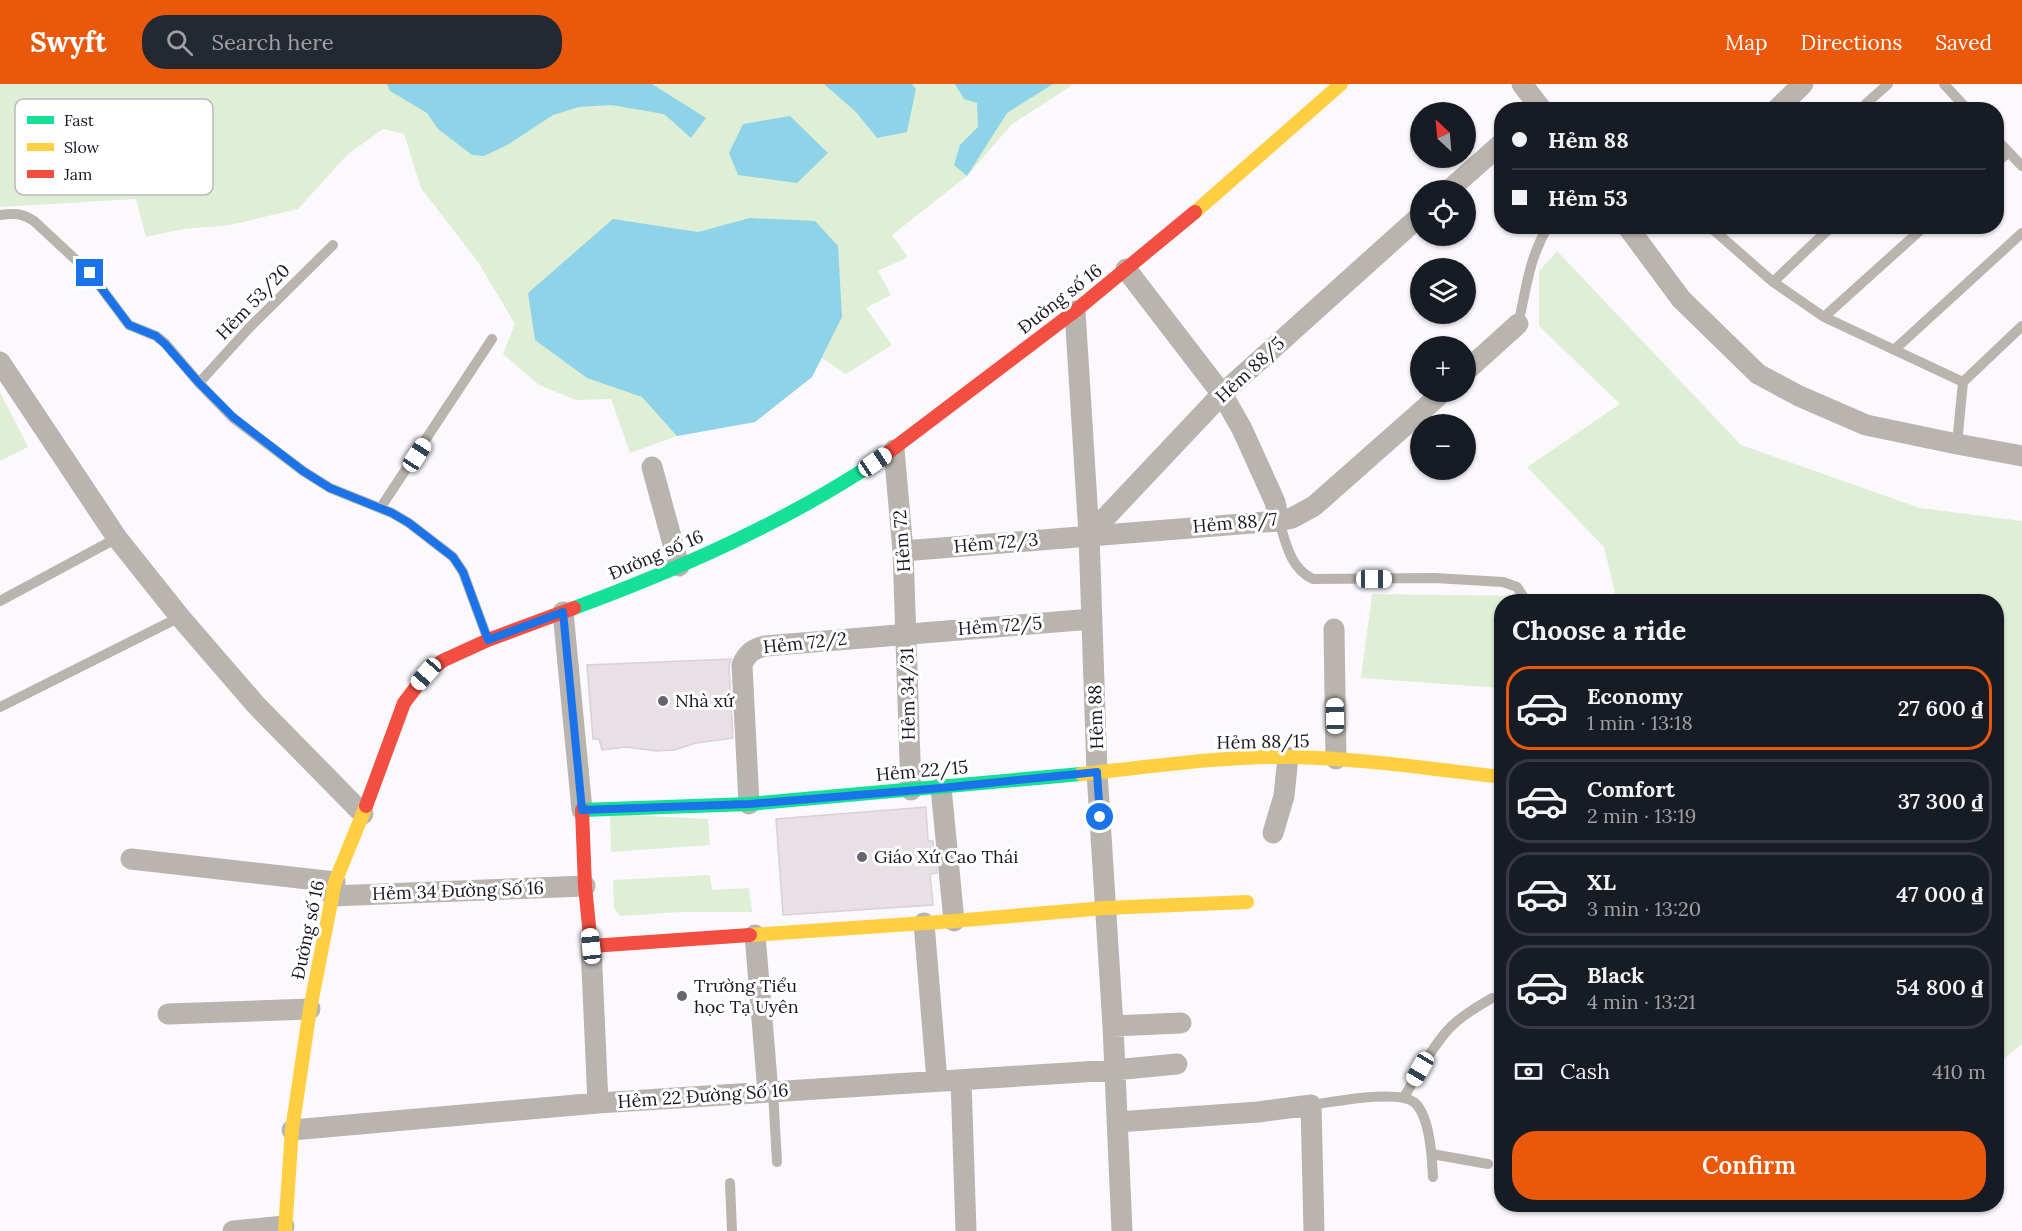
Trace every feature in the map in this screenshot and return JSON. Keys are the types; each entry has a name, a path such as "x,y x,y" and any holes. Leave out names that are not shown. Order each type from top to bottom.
{"street":[{"name":"Đường số 16","path":"285,1228 292,1130 310,1009 334,889 404,702 426,674 442,661 488,640 679,566 791,513 837,488 894,450 1075,311 1201,207 1341,84"},
{"path":"1522,84 1536,102"},
{"path":"1784,102 1803,84"},
{"path":"1460,180 1494,150"},
{"name":"Hẻm 88/5","path":"1089,535 1222,394 1410,225"},
{"path":"1640,234 1681,299 1758,374 1799,396 1866,425 2022,456"},
{"path":"1126,269 1222,394 1242,429 1275,502 1280,520"},
{"name":"Hẻm 88","path":"1075,311 1089,535 1097,772 1113,1026 1122,1231"},
{"path":"1476,362 1518,324"},
{"path":"0,362 117,538 180,617 256,705 363,814"},
{"name":"Hẻm 88/7","path":"1089,535 1293,518 1314,506 1432,402"},
{"name":"Hẻm 72","path":"894,450 903,551 907,633"},
{"path":"652,468 679,566"},
{"name":"Hẻm 72/3","path":"903,551 1089,535"},
{"path":"563,612 582,810 598,1103"},
{"name":"Hẻm 72/5","path":"907,633 1092,619"},
{"path":"1334,629 1336,759"},
{"name":"Hẻm 34/31","path":"907,633 911,790"},
{"name":"Hẻm 72/2","path":"749,804 742,664 746,656 754,649 765,646 907,633"},
{"path":"1273,832 1284,796 1288,757"},
{"name":"Hẻm 88/15","path":"1097,772 1237,758 1288,757 1336,759 1494,776"},
{"name":"Hẻm 22/15","path":"582,810 749,804 1097,772"},
{"path":"941,788 954,921"},
{"name":"Hẻm 34 Đường Số 16","path":"130,859 334,889 585,886"},
{"path":"591,946 954,921 1104,908 1247,902"},
{"path":"924,923 937,1081"},
{"path":"755,935 771,1092"},
{"path":"168,1014 310,1009"},
{"path":"1113,1026 1181,1023"},
{"name":"Hẻm 22 Đường Số 16","path":"292,1130 598,1103 1177,1064"},
{"path":"961,1080 966,1231"},
{"path":"1117,1122 1258,1112 1311,1105 1314,1231"},
{"path":"233,1231 285,1228"}],"lane":[{"path":"1868,102 1888,84"},
{"path":"1944,84 1958,102"},
{"path":"2004,147 2022,166"},
{"path":"2004,156 2009,152"},
{"path":"0,215 24,214 34,220 90,273 129,325 156,336 233,417 303,471 330,488 381,507 409,523 453,557 463,572 488,640"},
{"path":"1894,350 2022,233"},
{"path":"1518,324 1529,267 1544,234"},
{"path":"1723,234 1773,282 1824,317 1963,382"},
{"path":"1773,282 1824,234"},
{"path":"1824,317 1916,234"},
{"name":"Hẻm 53/20","path":"199,383 249,328 333,245"},
{"path":"1957,444 1963,382 2022,326"},
{"path":"381,507 492,339"},
{"path":"1280,520 1296,567 1313,579 1435,578 1503,582 1516,587 1521,594"},
{"path":"0,601 117,538"},
{"path":"0,707 180,617"},
{"path":"1404,1097 1428,1055 1446,1031 1465,1015 1492,998"},
{"path":"771,1092 777,1162"},
{"path":"1311,1105 1387,1096 1404,1097 1415,1102 1425,1122 1432,1154 1433,1176"},
{"path":"1432,1154 1488,1164"},
{"path":"730,1183 732,1231"}],"green space":[{"path":"0,84 1074,84 1012,124 967,176 892,235 908,257 878,271 891,295 866,308 892,345 846,374 822,358 812,377 755,422 677,436 630,453 611,399 576,400 539,385 503,354 515,324 478,262 421,188 404,134 383,129 348,154 298,209 230,225 183,229 146,237 136,199 0,207"},
{"path":"1557,251 1741,445 1920,508 2022,521 2022,1044 2004,1058 2004,594 1615,594 1604,547 1527,467 1620,404 1539,326 1539,271"},
{"path":"0,392 28,447 0,461"},
{"path":"1372,594 1494,596 1494,688 1361,678"},
{"path":"610,814 708,819 710,845 611,852"},
{"path":"710,875 712,890 749,888 752,912 682,912 620,916 614,908 613,880"}],"water":[{"path":"387,84 652,84 706,118 691,138 664,114 611,105 579,107 553,115 509,144 484,156 472,155 438,129 427,113 390,91"},
{"path":"824,84 912,84 916,89 907,132 877,138 856,112"},
{"path":"955,84 1053,84 1007,113 967,176 954,165 960,145 978,127 977,103 964,99"},
{"path":"790,116 828,153 797,183 738,175 729,153 743,124"},
{"path":"750,218 815,221 838,246 842,317 812,377 755,422 677,436 642,397 587,378 535,340 528,293 613,219 698,232"}],"building":[{"name":"Nhà xứ","path":"731,659 729,666 733,738 696,743 674,750 657,751 626,747 602,750 599,739 593,739 587,665"},
{"name":"Giáo Xứ Cao Thái","path":"926,807 928,841 933,841 937,873 930,874 933,905 783,915 776,819"}],"traffic: fast":[{"path":"574,608 730,543 805,505 877,461"},
{"path":"582,810 749,804 1081,774"}],"traffic: slow":[{"path":"1195,212 1341,84"},
{"path":"1081,774 1211,760 1289,757 1369,762 1494,776"},
{"path":"285,1231 292,1130 310,1009 335,882 366,806"},
{"path":"750,935 1104,908 1247,902"}],"traffic: jam":[{"path":"877,461 1075,311 1195,212"},
{"path":"366,806 404,703 426,674 442,661 488,640 574,608"},
{"path":"582,810 585,886 591,946 750,935"}],"place":[{"name":"Nhà xứ","path":"663,701"},
{"name":"Giáo Xứ Cao Thái","path":"862,857"},
{"name":"Trường Tiểu học Tạ Uyên","path":"682,996"}],"route":[{"path":"90,273 129,325 156,336 217,402 259,439 330,488 381,507 409,523 453,557 463,572 488,640 563,612 582,810 749,804 1097,772 1100,817"}]}
